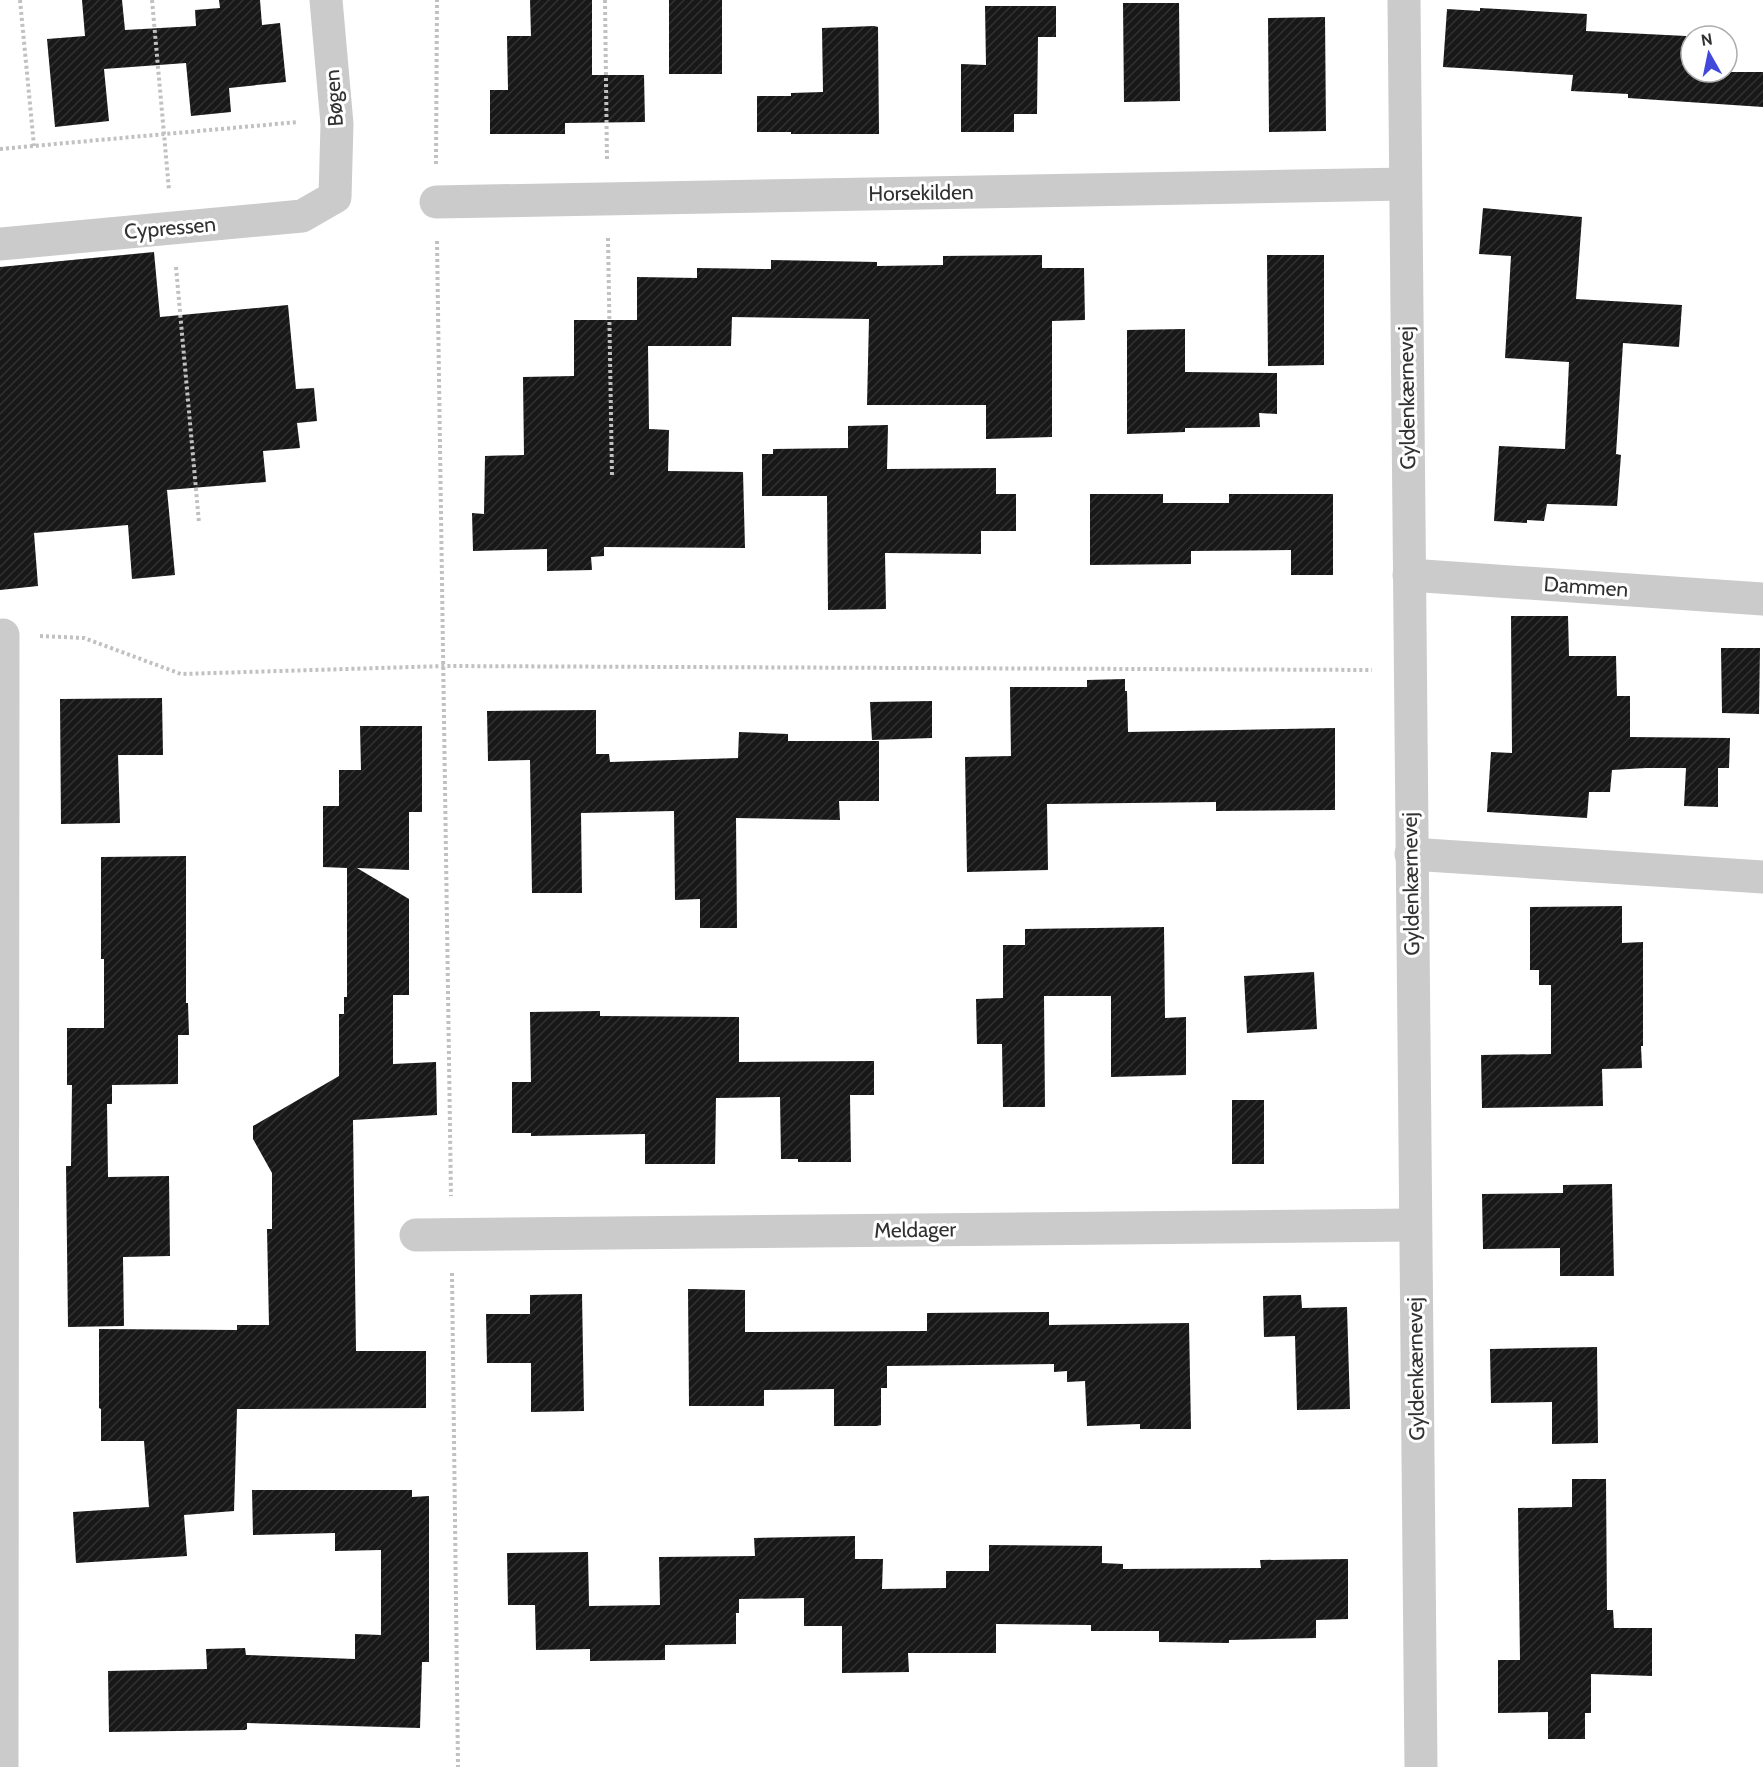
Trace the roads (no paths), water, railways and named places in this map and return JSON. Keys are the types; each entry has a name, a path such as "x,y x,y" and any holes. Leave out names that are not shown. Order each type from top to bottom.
{"street":[{"name":"Bøgen","path":"326,0 338,124 335,197"},
{"name":"Gyldenkærnevej","path":"1404,0 1420,1767"},
{"name":"Horsekilden","path":"436,202 1405,184"},
{"name":"Cypressen","path":"0,244 302,216 335,197"},
{"name":"Dammen","path":"1409,575 1763,599"},
{"path":"2,1767 3,635"},
{"path":"1411,854 1763,877"},
{"name":"Meldager","path":"416,1235 1414,1225"}]}
